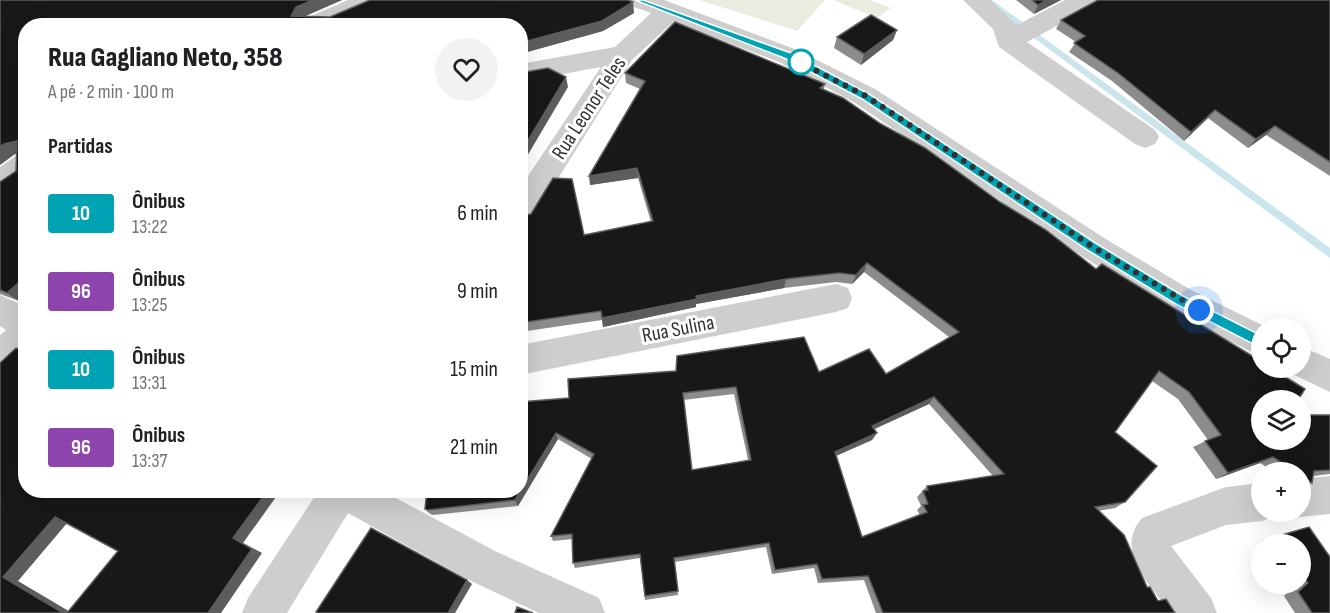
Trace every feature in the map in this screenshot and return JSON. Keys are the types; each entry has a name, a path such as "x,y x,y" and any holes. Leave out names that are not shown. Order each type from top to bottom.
{"street":[{"path":"328,18 370,0"},
{"path":"639,0 788,56 866,96 1093,247 1179,300 1251,336"},
{"path":"975,0 1005,26 1008,41 1145,137"},
{"path":"1008,41 1085,0"},
{"name":"Rua Leonor Teles","path":"528,201 623,54 668,12"},
{"path":"528,72 623,54"},
{"path":"0,182 18,170"},
{"name":"Rua Sulina","path":"528,358 836,298"},
{"path":"0,309 18,319"},
{"path":"0,357 18,340"},
{"path":"1311,367 1330,376"},
{"path":"1311,497 1330,495"},
{"path":"263,613 337,498"},
{"path":"359,498 483,566 584,613"},
{"path":"1196,613 1150,550 1150,539 1156,532 1226,506 1251,503"}],"shaded area":[{"path":"699,0 825,0 797,31"},
{"path":"833,0 870,0 891,8 877,18"}],"building":[{"path":"0,0 313,0 296,7 291,16 330,17 370,0 628,0 633,2 602,21 528,41 528,18 18,18 18,283 7,293 0,290 0,182 16,171 17,141 0,147"},
{"path":"1032,0 1047,0 1038,5"},
{"path":"1098,0 1330,0 1330,162 1275,126 1256,139 1215,110 1191,132 1118,73 1074,43 1085,36 1061,20"},
{"path":"871,15 897,30 864,54 837,37"},
{"path":"675,22 825,84 820,88 843,98 881,124 925,148 1000,202 1046,230 1096,269 1102,264 1251,355 1251,378 1287,378 1305,389 1251,390 1251,450 1311,450 1311,415 1330,415 1330,470 1314,471 1312,483 1311,462 1281,462 1273,457 1251,462 1251,465 1228,473 1205,441 1221,435 1189,392 1159,371 1115,432 1157,466 1125,502 1095,507 1124,535 1147,587 1150,587 1158,601 1166,599 1175,613 883,613 868,576 822,579 817,564 775,570 769,543 674,558 678,591 645,596 640,554 573,563 572,534 551,536 594,454 556,433 528,479 528,401 569,398 568,379 676,371 677,356 804,337 819,372 869,349 886,374 959,332 867,263 856,275 839,273 786,279 696,296 697,299 602,318 601,311 528,322 528,215 531,214 553,178 572,179 584,235 653,221 637,168 589,176 645,81 625,73","holes":["736,387 751,460 692,470 683,393","934,397 1004,474 927,486 928,490 923,491 928,504 923,505 927,512 862,537 835,452 877,433 872,426"]},
{"path":"548,68 566,77 528,141 528,72"},
{"path":"16,348 18,349 18,498 262,498 233,538 252,549 208,613 67,613 118,551 55,517 3,577 63,613 0,613 0,363"},
{"path":"426,498 516,498 515,500 425,509"},
{"path":"1309,527 1330,557 1330,613 1312,613 1299,594 1311,594 1311,534 1285,534"},
{"path":"371,528 467,580 448,613 316,612"},
{"path":"517,607 533,613 515,613"}],"waterway":[{"path":"987,0 1330,254"}],"bus line":[{"name":"10","path":"639,0 788,56 866,96 1093,247 1179,300 1251,336"}],"route":[{"path":"801,62 799,62 866,96 1093,247 1199,310"}]}
